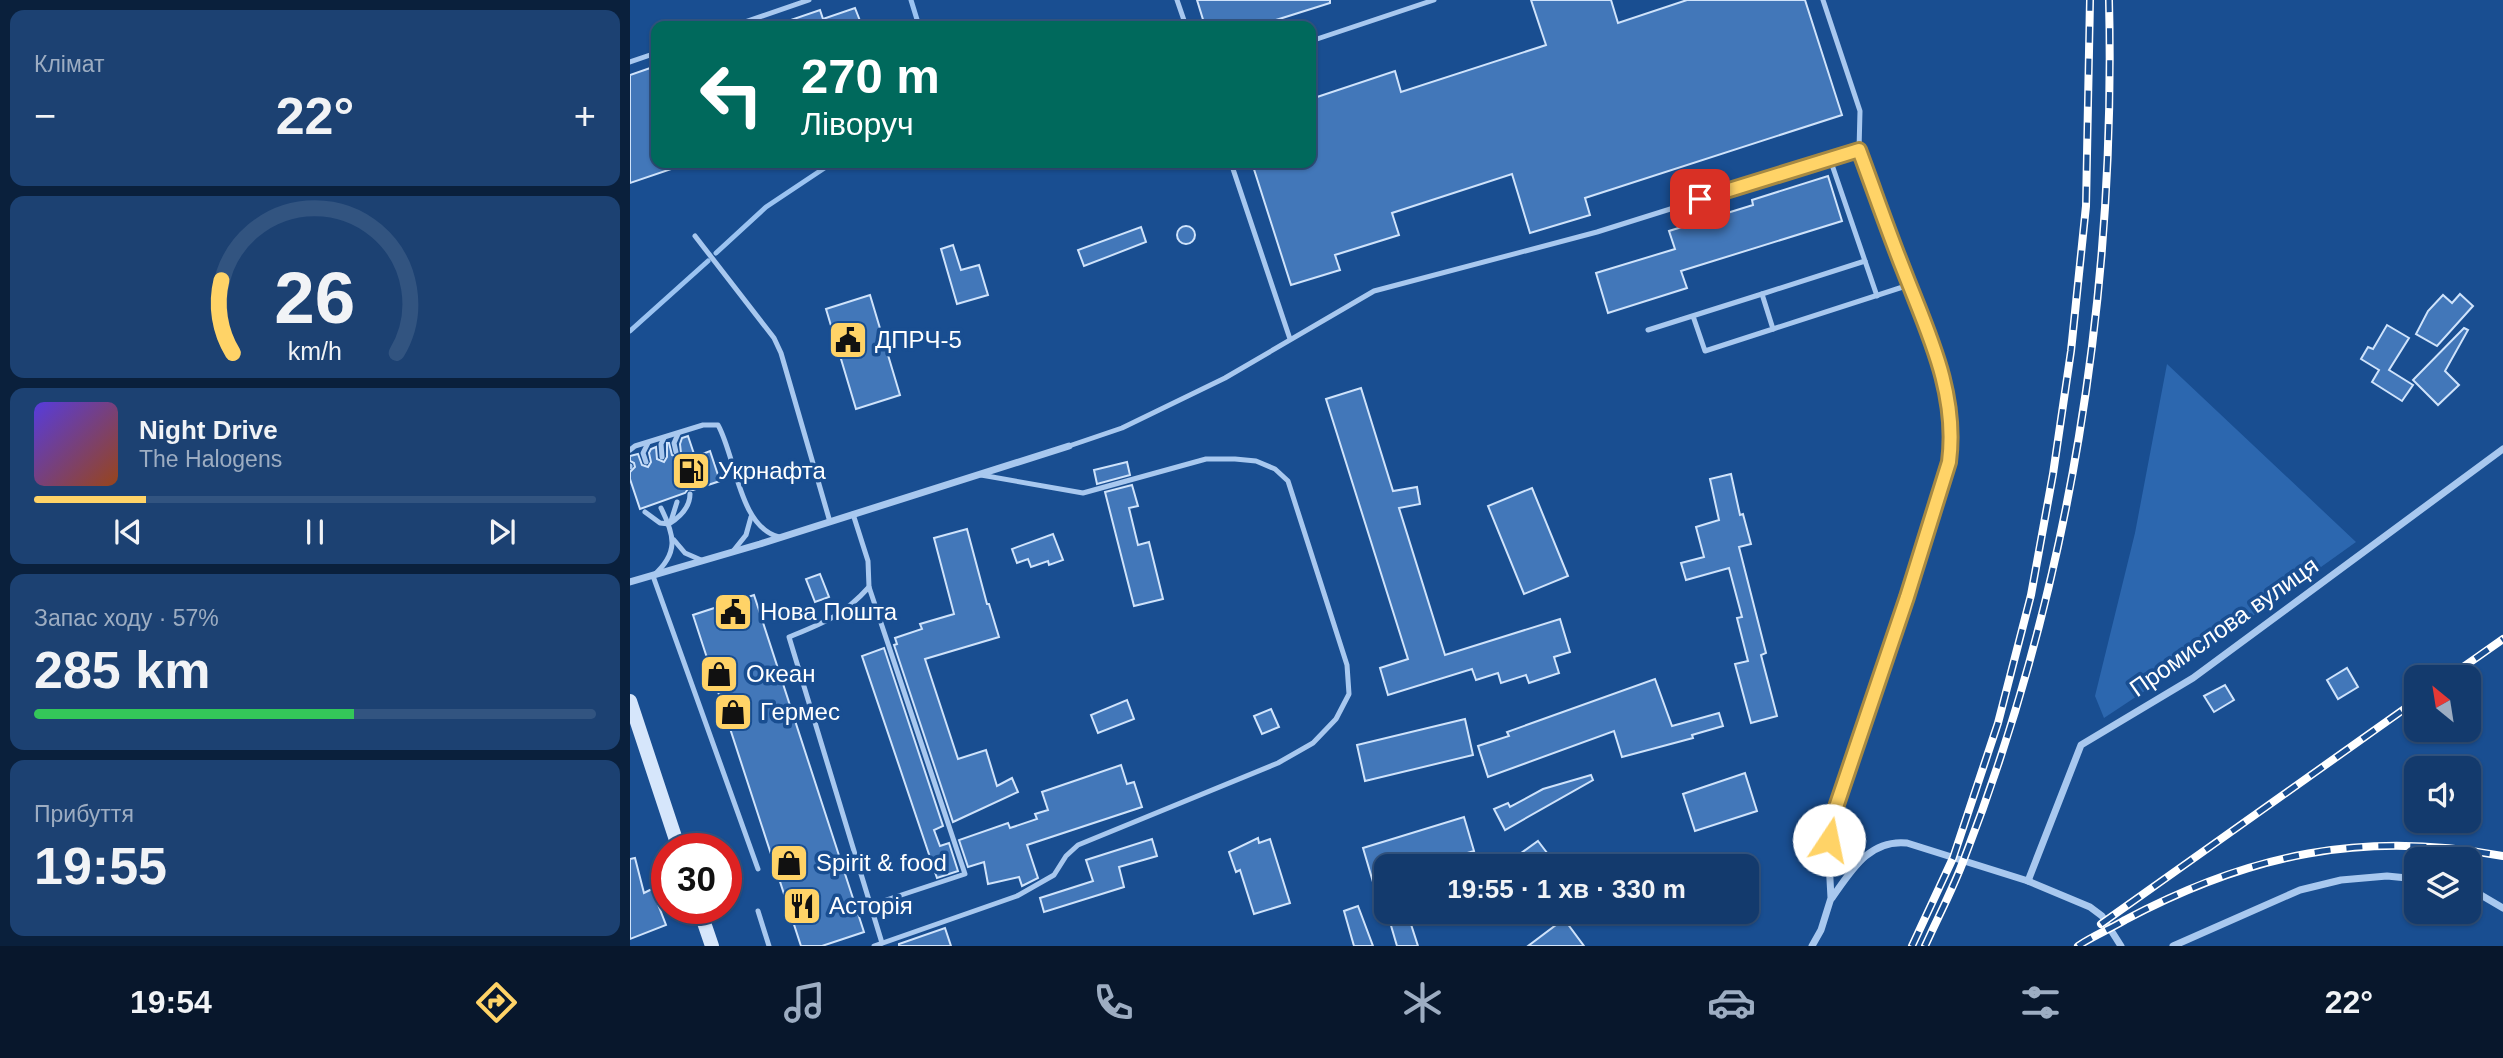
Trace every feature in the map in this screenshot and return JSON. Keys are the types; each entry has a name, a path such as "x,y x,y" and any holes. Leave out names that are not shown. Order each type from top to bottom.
{"main road":[{"path":"630,701 674,833"},
{"path":"704,924 712,946"}],"street":[{"path":"1831,898 1829,861 1832,819 1907,597 1949,462 1952,439 1949,398 1943,374 1901,264"},
{"path":"630,582 731,553 1069,446"},
{"name":"Промислова вулиця","path":"2028,881 2081,745 2193,678 2503,449"},
{"path":"1812,946 1821,930 1831,898 1854,867 1869,852 1881,845 1895,842 1914,845 2028,881 2090,906 2102,916 2121,946"},
{"path":"2173,946 2300,890 2341,880 2387,876 2404,878"},
{"path":"2481,895 2503,908"}],"lane":[{"path":"748,21 809,0"},
{"path":"1177,0 1184,21"},
{"path":"1316,39 1434,0"},
{"path":"1823,0 1860,111 1859,150 1901,264"},
{"path":"630,62 651,55"},
{"path":"1069,446 1122,428 1202,389 1374,291 1597,232 1859,150"},
{"path":"1830,159 1877,296"},
{"path":"1233,168 1290,340"},
{"path":"695,236 774,338 781,353 830,522"},
{"path":"1648,330 1866,261"},
{"path":"1693,316 1705,351 1909,285"},
{"path":"1762,293 1773,329"},
{"path":"630,450 635,446 681,432 710,424 718,425 751,516 763,529 782,537"},
{"path":"676,452 674,440 681,432"},
{"path":"662,457 660,444 667,436"},
{"path":"646,463 644,450 650,441"},
{"path":"874,946 1017,896 1054,875 1066,856 1078,845 1278,764 1313,743 1336,719 1349,694 1347,665 1288,481 1275,468 1256,461 1206,459 1083,493 976,474"},
{"path":"645,512 660,523 669,524 686,508 690,502 690,494"},
{"path":"669,524 677,502"},
{"path":"661,508 674,540 685,552 706,560"},
{"path":"853,514 868,561 869,587 965,874 871,905"},
{"path":"731,553 744,540 751,516"},
{"path":"674,540 666,563 653,576 758,869"},
{"path":"869,587 851,607 821,624 789,637 883,943"},
{"path":"758,911 769,946"}],"shaded area":[{"path":"2167,364 2356,542 2184,665 2104,718 2095,696 2135,533"}],"building":[{"path":"1197,0 1330,0 1330,3 1273,21 1203,21"},
{"path":"1531,0 1611,0 1618,23 1687,0 1805,0 1842,115 1585,198 1590,215 1530,233 1512,174 1392,213 1399,235 1335,255 1340,270 1291,285 1254,168 1316,168 1316,97 1395,71 1401,92 1546,45"},
{"path":"855,8 860,21 788,21 820,10 823,19"},
{"path":"651,68 651,168 674,168 630,183 630,75"},
{"path":"1828,176 1842,221 1681,271 1687,288 1608,313 1596,273 1675,249 1669,231 1753,205 1752,200"},
{"path":"1186,226 1192,229 1195,235 1192,241 1186,244 1180,241 1177,235 1180,229"},
{"path":"1141,227 1146,242 1084,266 1078,250"},
{"path":"953,245 961,270 979,265 988,295 957,304 941,249"},
{"path":"2460,294 2473,306 2437,346 2416,334 2428,311 2443,295 2452,303"},
{"path":"870,295 900,395 856,409 826,309"},
{"path":"2387,325 2409,338 2389,370 2413,385 2402,401 2372,382 2379,370 2361,359 2368,347 2373,349"},
{"path":"2464,328 2468,330 2445,371 2459,385 2438,405 2413,380"},
{"path":"1361,388 1393,491 1417,487 1420,504 1399,508 1445,655 1560,619 1570,652 1554,657 1559,673 1529,683 1526,675 1501,683 1498,673 1476,680 1472,669 1388,695 1380,668 1408,659 1326,399"},
{"path":"688,436 695,457 710,451 720,481 693,490 688,489 685,493 640,509 630,479 630,472 635,467 630,456 638,454 642,465 648,467 651,462 649,453 656,447 657,459 664,462 667,457 667,443 672,455 678,457 681,453 682,438"},
{"path":"1127,462 1130,475 1097,484 1094,470"},
{"path":"1731,474 1740,515 1743,514 1751,544 1739,547 1766,653 1761,655 1777,716 1751,723 1735,664 1748,661 1737,618 1742,617 1729,568 1686,580 1681,563 1704,557 1696,527 1719,520 1710,479"},
{"path":"1132,485 1138,506 1129,508 1138,545 1149,542 1163,599 1134,606 1105,492"},
{"path":"1532,488 1568,576 1524,594 1488,506"},
{"path":"967,529 987,604 999,637 925,659 958,759 986,750 997,786 1012,778 1018,792 953,822 894,645 897,644 895,638 922,629 920,624 954,614 934,538"},
{"path":"1053,534 1063,560 1049,565 1048,561 1031,567 1028,559 1017,563 1012,549"},
{"path":"820,574 829,597 815,602 806,579"},
{"path":"754,595 864,932 822,946 801,946 693,615"},
{"path":"884,648 943,826 934,830 940,846 949,843 958,871 937,878 862,656"},
{"path":"2347,668 2358,687 2338,699 2327,680"},
{"path":"1655,679 1672,726 1719,713 1723,726 1692,735 1693,738 1622,757 1614,731 1488,777 1478,746 1509,736 1507,732"},
{"path":"2225,685 2234,700 2214,712 2204,696"},
{"path":"1127,700 1134,719 1098,733 1091,715"},
{"path":"1271,709 1279,727 1262,734 1254,716"},
{"path":"1465,719 1473,755 1365,781 1357,745"},
{"path":"1121,765 1127,784 1134,782 1142,807 1027,845 1038,878 1022,886 1019,877 988,884 984,862 968,867 959,840 1008,823 1010,828 1037,819 1035,814 1048,810 1042,792"},
{"path":"1745,773 1757,811 1695,831 1683,794"},
{"path":"1591,775 1593,780 1505,830 1494,809 1508,803 1510,807 1543,789"},
{"path":"1464,817 1474,851 1464,854 1374,854 1373,882 1363,848"},
{"path":"1258,838 1259,843 1270,839 1290,903 1254,914 1240,870 1236,872 1229,852"},
{"path":"1152,839 1157,856 1119,867 1124,887 1044,912 1040,898 1093,881 1086,860"},
{"path":"1538,841 1548,854 1520,854"},
{"path":"635,858 644,893 651,890 651,924 666,925 630,939 630,859"},
{"path":"1358,906 1373,946 1354,946 1344,911"},
{"path":"1391,924 1411,924 1418,946 1397,946"},
{"path":"1557,924 1568,924 1584,946 1528,946"},
{"path":"945,928 951,946 899,946 899,944"}],"waterway":[{"path":"911,0 917,21"},
{"path":"716,253 766,207 824,168"},
{"path":"630,331 708,261"}],"railway":[{"path":"1912,946 1953,858 1998,723 2031,595 2053,474 2071,351 2086,206 2090,0"},
{"path":"1925,946 1960,870 2001,756 2032,651 2058,545 2079,437 2094,328 2104,219 2109,110 2109,0"},
{"path":"2466,665 2503,639"},
{"path":"2101,924 2404,709"},
{"path":"2078,946 2171,897 2217,878 2308,854 2355,847 2403,846 2503,856"}],"place":[{"name":"ДПРЧ-5","path":"848,340"},
{"name":"Укрнафта","path":"691,471"},
{"name":"Нова Пошта","path":"733,612"},
{"name":"Океан","path":"719,674"},
{"name":"Гермес","path":"733,712"},
{"name":"Spirit & food","path":"789,863"},
{"name":"Асторія","path":"802,906"}],"route":[{"path":"1700,199 1859,150 1933,344 1949,398 1952,439 1949,462 1907,597 1832,819 1829,840"}]}
